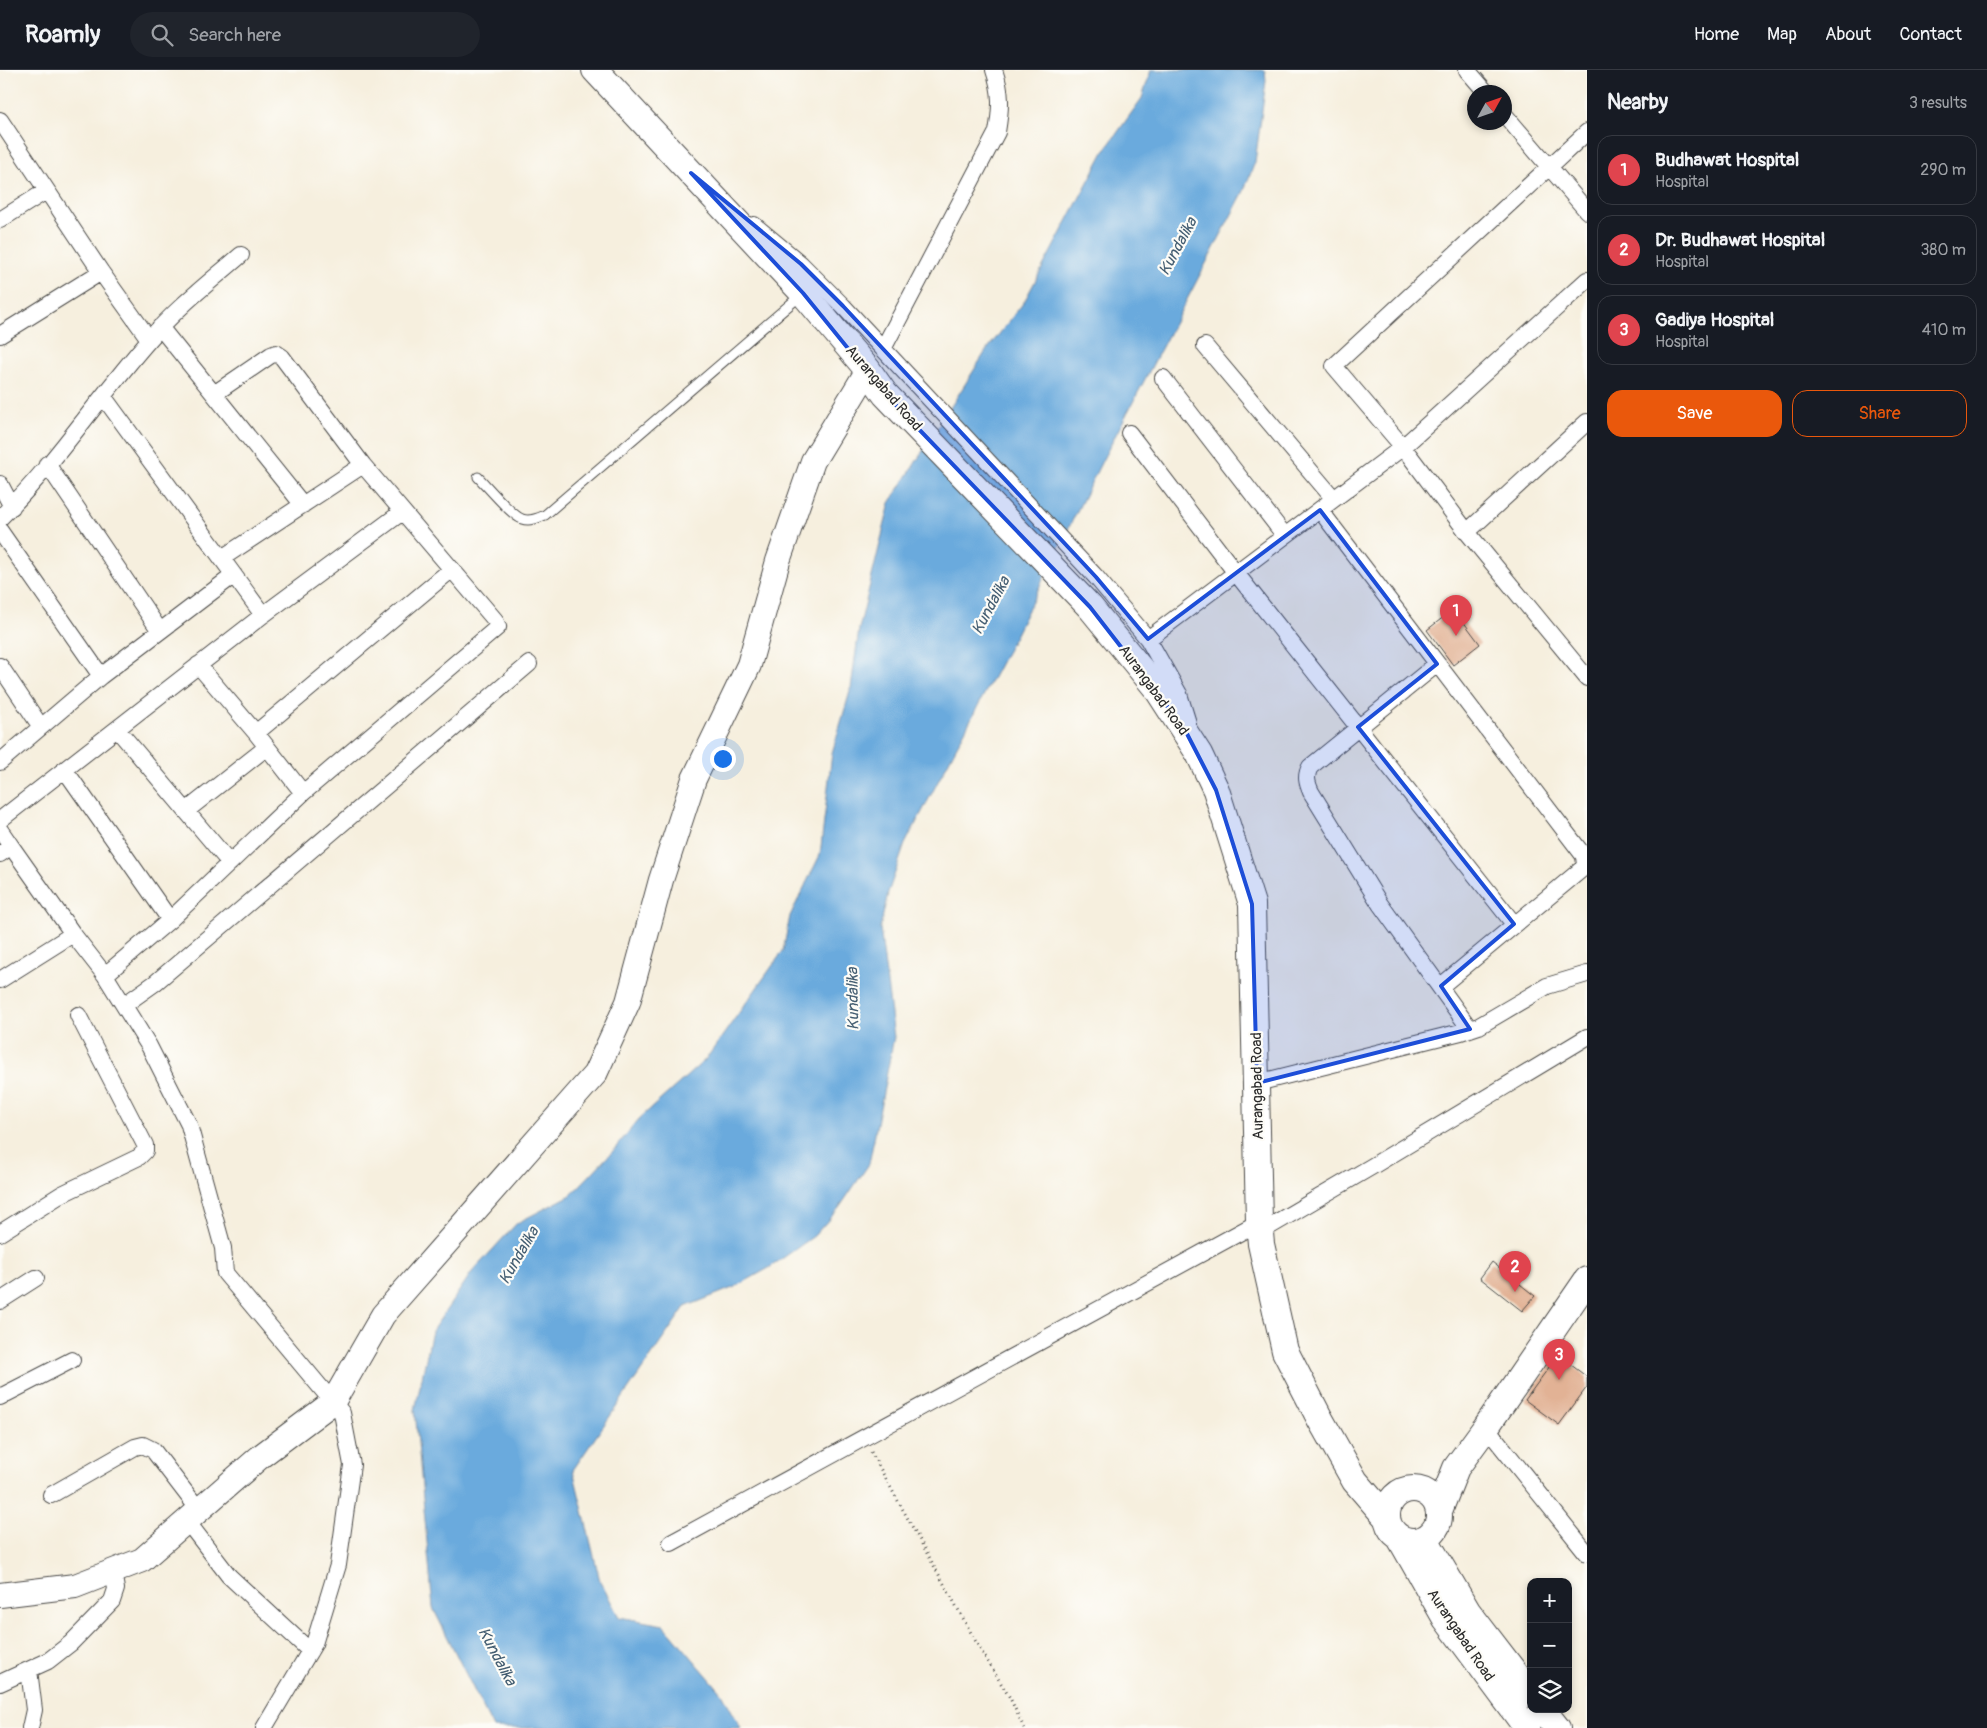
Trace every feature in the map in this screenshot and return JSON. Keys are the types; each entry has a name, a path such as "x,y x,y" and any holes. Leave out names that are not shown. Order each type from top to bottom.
{"main road":[{"name":"Aurangabad Road","path":"595,70 803,293 876,360 885,394 1090,607 1157,689 1199,754 1216,790 1252,904 1259,1227 1285,1351 1355,1481 1404,1531 1527,1689"},
{"path":"1456,1468 1392,1500 1388,1508 1404,1531 1436,1527 1439,1511 1456,1468 1486,1428 1587,1280"},
{"path":"1355,1481 1407,1491 1424,1492 1436,1503 1439,1511"},
{"name":"Aurangabad Road","path":"1404,1531 1446,1619 1527,1728"},
{"path":"1545,1713 1557,1728"}],"street":[{"path":"0,1595 75,1586 142,1560 261,1456 333,1402 383,1315 595,1074 628,1002 660,880 694,779 749,665 778,561 813,461 876,360 997,132 1001,109 1000,86 994,70"},
{"path":"1475,73 1482,85"},
{"path":"0,120 101,272 155,333 214,394 303,505"},
{"path":"1512,123 1587,211"},
{"path":"1587,132 1334,366 1404,446 1467,532 1587,678"},
{"path":"691,173 801,264 876,360 958,430 1096,577 1148,640 1179,694 1199,754"},
{"path":"0,220 46,190"},
{"path":"0,518 155,333 241,255"},
{"path":"0,334 101,272"},
{"path":"1148,640 1404,446 1587,280"},
{"path":"1205,346 1334,499"},
{"path":"105,975 170,920 303,793 497,630 498,627 495,620 363,464 282,357 276,353 270,355 214,394"},
{"path":"1163,378 1284,536"},
{"path":"103,396 263,615"},
{"path":"1467,532 1587,422"},
{"path":"1129,433 1236,573 1514,924"},
{"path":"47,464 160,631"},
{"path":"222,558 363,464"},
{"path":"0,484 12,506"},
{"path":"1320,510 1584,856 1585,865 1582,869 1441,986"},
{"path":"0,820 263,615 402,512"},
{"path":"0,531 101,676"},
{"path":"256,733 452,569"},
{"path":"0,762 101,676 234,575"},
{"path":"124,1005 155,983 529,664"},
{"path":"1437,664 1310,767 1306,781 1310,792 1380,904 1441,986 1470,1029"},
{"path":"198,665 256,733 303,793"},
{"path":"0,666 41,727"},
{"path":"117,729 230,863"},
{"path":"186,811 267,747"},
{"path":"65,770 170,920"},
{"path":"0,830 5,850 105,975 148,1046 189,1125 223,1248 225,1273 342,1413 352,1464 338,1565 314,1644 264,1728"},
{"path":"0,980 74,934"},
{"path":"1257,1083 1470,1029 1548,986 1587,974"},
{"path":"0,1233 62,1194 139,1157 145,1151 144,1144 78,1015"},
{"path":"671,1543 1371,1168 1587,1037"},
{"path":"0,1301 36,1278"},
{"path":"0,1397 72,1360"},
{"path":"1486,1428 1587,1553"},
{"path":"51,1495 135,1447 143,1445 153,1450 229,1576 310,1651"},
{"path":"0,1683 60,1653 112,1601 116,1589 113,1571"},
{"path":"29,1670 34,1710 30,1728"}],"lane":[{"path":"478,477 523,520 535,519 545,515 803,293"}],"path":[{"path":"864,1438 980,1649 1010,1698 1024,1728"}],"highlighted area":[{"path":"691,173 801,264 843,306 1096,577 1148,639 1320,510 1437,664 1358,727 1514,924 1441,986 1470,1029 1257,1083 1252,904 1216,790 1184,728 1090,607 885,394 803,293"}],"water":[{"name":"Kundalika","path":"1151,70 1265,70 1266,81 1255,162 1243,193 1102,461 1016,634 905,844 888,893 880,928 894,1037 869,1164 839,1208 814,1236 769,1268 735,1287 685,1307 573,1470 600,1581 619,1617 664,1625 722,1693 741,1728 493,1728 433,1608 415,1410 432,1331 472,1272 517,1223 571,1195 613,1151 639,1119 706,1059 783,951 790,916 820,855 832,753 851,688 859,629 890,503 986,351 1024,302 1105,150 1142,98"}],"building":[{"path":"1454,609 1480,644 1453,665 1427,630"},
{"path":"1492,1262 1535,1296 1522,1311 1480,1278"},
{"path":"1558,1355 1587,1377 1587,1387 1559,1425 1525,1400"}],"place":[{"name":"Budhawat Hospital","path":"1456,636"},
{"name":"Dr. Budhawat Hospital","path":"1515,1292"},
{"name":"Gadiya Hospital","path":"1559,1380"}]}
